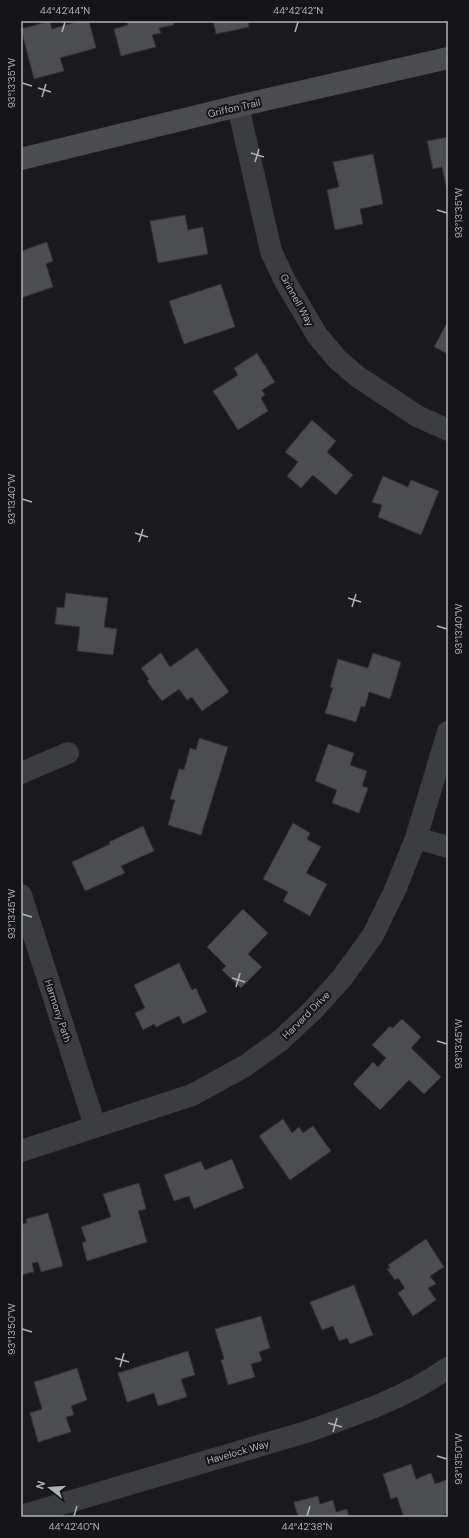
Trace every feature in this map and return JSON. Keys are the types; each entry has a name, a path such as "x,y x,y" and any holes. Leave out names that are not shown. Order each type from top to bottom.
{"street":[{"name":"Griffon Trail","path":"21,160 238,106 448,58"},
{"name":"Grinnell Way","path":"238,106 271,251 285,281 317,336 337,360 358,377 417,416 448,430"},
{"name":"Harvard Drive","path":"21,1151 95,1126 135,1115 192,1095 245,1066 281,1040 312,1011 342,978 373,935 395,890 416,838 448,732"},
{"path":"21,773 68,753"},
{"path":"416,838 448,847"},
{"name":"Harmony Path","path":"21,895 95,1126"},
{"name":"Havelock Way","path":"21,1516 342,1420 394,1399 431,1380 448,1368"}],"building":[{"path":"50,21 52,29 79,21 89,21 96,48 60,58 64,71 34,79 21,29"},
{"path":"127,21 174,21 174,25 159,28 161,33 152,35 156,47 121,56 114,29 128,25"},
{"path":"213,21 248,21 249,27 216,34"},
{"path":"448,137 448,194 442,167 433,169 427,141"},
{"path":"373,154 383,204 360,209 363,224 335,230 327,190 339,187 333,162"},
{"path":"185,215 188,230 203,227 208,254 158,263 150,221"},
{"path":"47,242 53,261 46,264 53,287 21,298 21,251"},
{"path":"221,284 235,327 184,344 169,301"},
{"path":"448,321 448,354 434,347"},
{"path":"257,353 275,382 262,390 265,395 261,398 268,411 238,430 213,391 238,375 234,368"},
{"path":"312,420 336,441 327,452 353,475 336,495 313,475 301,488 287,476 298,462 285,452"},
{"path":"383,476 408,487 411,480 439,491 421,535 378,517 382,505 372,502"},
{"path":"66,593 108,598 104,627 117,629 113,655 77,651 80,627 55,624 57,607 64,608"},
{"path":"197,648 229,692 202,711 192,697 187,700 179,689 162,701 147,681 149,679 141,668 161,653 170,667"},
{"path":"373,653 401,662 390,699 369,692 365,707 361,706 356,722 325,713 333,688 330,687 338,659 368,668"},
{"path":"199,738 228,747 201,835 168,825 175,800 170,799 179,769 184,770 190,748 196,750"},
{"path":"328,744 354,753 350,765 367,771 362,786 368,788 359,813 332,803 337,790 315,781"},
{"path":"293,823 310,833 307,839 321,847 306,873 327,884 310,916 283,901 288,892 263,879"},
{"path":"143,826 154,851 121,866 125,873 85,891 72,862"},
{"path":"243,909 268,933 248,954 262,967 241,988 222,970 226,966 207,947"},
{"path":"179,963 192,990 196,988 207,1012 183,1024 179,1016 156,1027 154,1024 143,1030 135,1013 145,1008 134,985"},
{"path":"402,1019 421,1037 411,1048 441,1077 424,1094 409,1080 380,1110 353,1084 373,1062 378,1067 386,1058 372,1045 390,1026 393,1028"},
{"path":"283,1119 292,1133 299,1127 303,1133 313,1126 331,1151 290,1180 259,1136"},
{"path":"232,1159 244,1188 194,1209 189,1196 174,1201 164,1175 201,1161 205,1170"},
{"path":"139,1183 146,1209 138,1211 147,1242 87,1261 82,1243 86,1241 81,1227 111,1217 103,1194"},
{"path":"48,1213 63,1266 41,1272 38,1262 32,1263 34,1272 21,1275 21,1224 27,1223 26,1219"},
{"path":"426,1239 444,1267 430,1276 436,1284 428,1288 436,1300 413,1316 398,1293 405,1288 398,1278 395,1280 387,1269 390,1268 388,1265"},
{"path":"354,1285 373,1335 350,1344 347,1338 339,1341 333,1326 322,1330 310,1302"},
{"path":"261,1316 270,1348 259,1352 262,1361 251,1364 255,1377 228,1385 221,1360 224,1359 215,1329"},
{"path":"188,1351 195,1375 181,1379 187,1397 158,1406 154,1393 127,1402 118,1373"},
{"path":"77,1368 87,1400 71,1406 74,1415 66,1417 71,1432 38,1442 30,1413 42,1409 34,1382"},
{"path":"411,1464 416,1479 431,1473 435,1484 448,1479 448,1513 438,1517 404,1517 397,1497 391,1499 383,1474"},
{"path":"318,1496 320,1504 333,1500 336,1512 347,1509 349,1517 298,1517 294,1502"}]}
